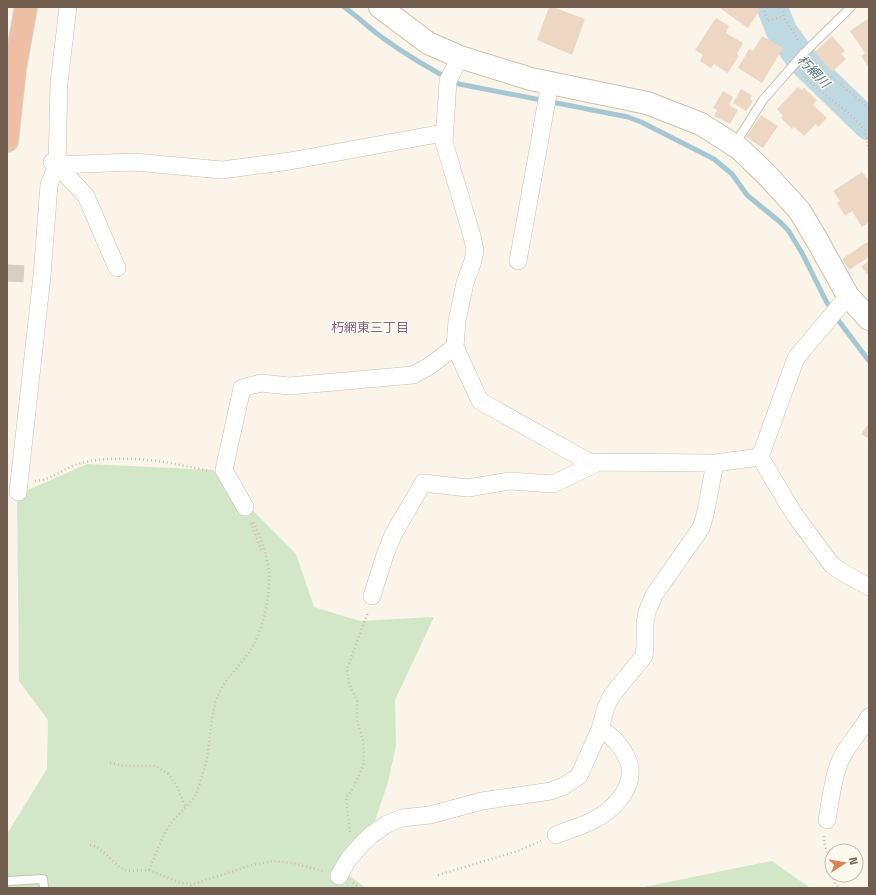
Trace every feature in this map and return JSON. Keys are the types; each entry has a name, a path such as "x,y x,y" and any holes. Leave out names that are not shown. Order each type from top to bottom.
{"highway":[{"path":"7,141 15,68 26,7"}],"street":[{"path":"18,487 36,275 53,162 59,83 68,7"},
{"path":"380,7 428,43 454,70 532,79 548,95 647,103 701,124 734,145 766,174 799,210 817,240 838,307"},
{"path":"454,70 443,133 444,142 475,250 457,322 455,347 480,401 589,462 715,463 760,457"},
{"path":"518,260 548,95"},
{"path":"53,162 134,162 222,170 290,160 443,133"},
{"path":"53,162 86,196 118,268"},
{"path":"838,307 869,319"},
{"path":"760,457 796,358 838,307"},
{"path":"244,507 224,470 242,388 261,383 289,386 413,375 428,367 455,347"},
{"path":"760,457 794,514 832,565 869,587"},
{"path":"372,596 385,554 393,536 423,483 468,488 510,481 553,484 599,462"},
{"path":"339,876 348,860 359,847 371,835 387,824 402,818 430,814 482,801 552,791 564,786 579,776 600,729 606,707 612,695 644,656 645,623 647,612 654,595 701,528 715,463"},
{"path":"827,820 839,763 844,752 869,717"},
{"path":"556,835 593,820 608,811 624,794 629,782 631,770 624,752 608,733 600,729"}],"lane":[{"path":"734,145 763,100 805,52 851,7"},
{"path":"7,881 44,879 44,888"}],"path":[{"path":"763,7 767,21 783,16"},
{"path":"782,7 783,16 787,24 805,52 824,72 869,108"},
{"path":"794,64 812,84 853,116 865,130 869,152"},
{"path":"18,487 47,478 78,464 102,459 136,460 179,464 213,472 224,470"},
{"path":"244,507 261,550"},
{"path":"149,870 166,832 177,815 195,795 203,774 212,729 214,709 220,690 254,643 264,613 268,582 267,562 256,528 244,507"},
{"path":"348,860 351,842 346,798 352,790 363,766 364,754 362,736 357,720 357,701 349,683 347,669 372,596"},
{"path":"110,763 124,766 156,766 168,774 176,784 185,806"},
{"path":"824,843 827,820"},
{"path":"438,875 518,851 556,835"},
{"path":"90,845 95,846 119,867 127,871 149,870 178,882 191,885 249,866 272,862 294,863 339,876 345,878 360,888"}],"green space":[{"path":"87,464 213,470 296,554 314,607 360,621 434,617 395,700 396,746 388,782 375,821 343,854 350,876 366,888 7,888 8,832 47,769 48,720 19,681 17,495"},
{"path":"772,861 810,888 639,888"}],"water":[{"path":"806,56 822,73 864,106 869,112 869,137 865,128 853,113 814,84 797,65"}],"building":[{"path":"549,7 553,7 585,19 572,55 537,40"},
{"path":"722,7 755,7 760,10 748,28 721,9"},
{"path":"716,18 729,26 726,33 743,43 737,54 739,56 728,73 714,64 711,68 700,61 703,55 695,50"},
{"path":"869,18 869,68 861,56 865,53 850,31"},
{"path":"762,36 783,48 762,83 738,68 749,49 753,51"},
{"path":"832,36 845,51 841,54 846,59 832,72 815,52"},
{"path":"798,87 802,90 804,88 817,100 813,105 827,118 818,127 816,124 804,136 794,127 792,129 781,118 783,116 777,109"},
{"path":"741,89 752,95 750,99 753,101 746,111 733,103"},
{"path":"723,91 733,97 729,105 738,110 730,124 714,116 717,110 713,108"},
{"path":"761,115 778,126 763,148 746,137"},
{"path":"862,172 869,181 869,222 862,227 852,211 845,216 837,203 840,201 833,191"},
{"path":"867,242 869,245 869,257 849,270 842,259"},
{"path":"869,260 869,276 861,267"},
{"path":"869,423 869,439 861,434"}],"waterway":[{"path":"344,7 399,49 459,84 628,117 641,122 714,159 732,174 747,195 788,230 802,253 826,301 838,320 869,361"},
{"name":"朽網川","path":"772,7 782,32 802,60 869,125"}],"tunnel":[{"path":"7,273 30,274"}],"district":[{"name":"朽網東三丁目","path":"370,327"}]}
